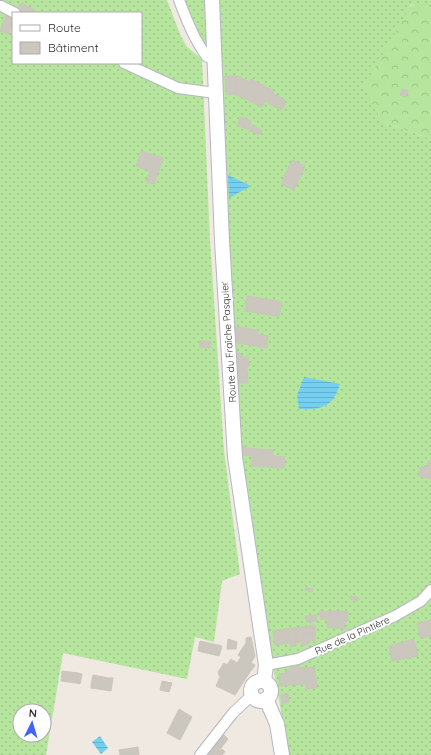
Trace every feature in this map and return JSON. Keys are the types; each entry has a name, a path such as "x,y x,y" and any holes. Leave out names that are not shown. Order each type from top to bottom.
{"main road":[{"name":"Route du Fraîche Pasquier","path":"212,0 213,57 235,457 266,665 264,681"},
{"path":"259,681 264,681 270,687 269,696 266,699 258,700 252,696 252,686 259,681"},
{"path":"266,699 277,724 282,755"}],"street":[{"path":"179,0 191,32 198,44 207,57 213,57"},
{"path":"0,6 13,12"},
{"path":"126,64 178,88 215,94"},
{"name":"Rue de la Pintière","path":"266,665 298,658 395,616 421,600 431,590"},
{"path":"200,755 233,713 246,699 252,696"}],"green space":[{"path":"0,0 167,0 180,34 187,47 202,59 210,240 224,451 240,574 222,581 214,642 195,637 187,679 63,653 52,719 52,703 12,703 12,743 48,743 46,755 0,755"},
{"path":"179,0 431,0 431,7 411,4 381,121 431,139 431,755 289,755 235,457 213,57 198,44"},
{"path":"412,4 431,7 431,139 381,121 364,86"}],"water":[{"path":"228,175 251,186 229,198"},
{"path":"304,377 340,384 334,398 325,406 314,409 299,409 297,395"},
{"path":"100,736 108,748 101,754 92,742"}],"building":[{"path":"21,3 35,10 34,12 23,12 18,9"},
{"path":"7,13 12,16 12,25 8,34 0,31"},
{"path":"225,76 237,76 237,95 226,94"},
{"path":"237,76 249,82 251,79 274,91 273,93 286,101 282,110 265,101 262,107 237,95"},
{"path":"402,89 408,91 406,97 400,95"},
{"path":"241,117 251,121 250,125 262,130 260,135 237,125"},
{"path":"141,151 163,158 154,184 146,182 150,171 136,166"},
{"path":"292,160 305,166 294,190 281,184"},
{"path":"247,296 278,301 276,316 245,311"},
{"path":"278,301 282,302 279,316 276,316"},
{"path":"235,327 258,330 258,334 268,336 267,348 258,347 257,342 256,346 236,343"},
{"path":"200,341 211,342 210,348 200,347"},
{"path":"236,353 240,353 241,357 248,357 249,366 247,367 247,370 237,370"},
{"path":"237,370 247,370 248,383 238,383"},
{"path":"242,446 245,446 245,448 272,450 274,456 285,457 284,468 252,466 252,456 243,455"},
{"path":"428,461 431,461 431,479 418,476 421,466 427,467"},
{"path":"306,588 313,589 312,592 305,590"},
{"path":"350,596 359,598 358,601 350,599"},
{"path":"320,611 347,611 348,621 344,622 345,629 327,627 327,619 320,619"},
{"path":"316,615 317,621 307,622 306,616"},
{"path":"431,620 431,636 420,638 417,623"},
{"path":"315,625 315,632 302,634 303,641 297,642 295,628"},
{"path":"295,628 297,642 289,643 287,629"},
{"path":"287,629 289,643 275,645 273,631"},
{"path":"315,632 315,641 314,642 312,639 310,640 310,643 302,646 302,634"},
{"path":"251,637 255,656 251,663 255,665 246,678 227,665 231,659 237,663 241,657 238,655 246,643 246,638"},
{"path":"228,639 237,642 236,649 227,649"},
{"path":"414,639 418,656 392,661 389,646"},
{"path":"200,641 222,646 219,656 198,651"},
{"path":"296,642 296,646 291,647 290,643"},
{"path":"224,663 246,678 235,695 216,686 220,677 218,672"},
{"path":"299,665 299,668 314,667 317,687 306,690 305,684 280,686 279,674 285,674 285,671"},
{"path":"62,671 78,673 76,683 61,681"},
{"path":"78,673 82,674 80,684 76,683"},
{"path":"93,675 108,678 106,689 91,686"},
{"path":"108,678 113,678 111,691 91,688 91,686 106,689"},
{"path":"162,681 172,683 169,692 160,690"},
{"path":"288,694 289,702 282,704 281,695"},
{"path":"179,709 192,717 180,740 167,733"},
{"path":"224,735 228,739 216,755 205,755"},
{"path":"138,747 139,755 120,755 119,750"},
{"path":"222,749 225,752 222,755 216,755"}]}
